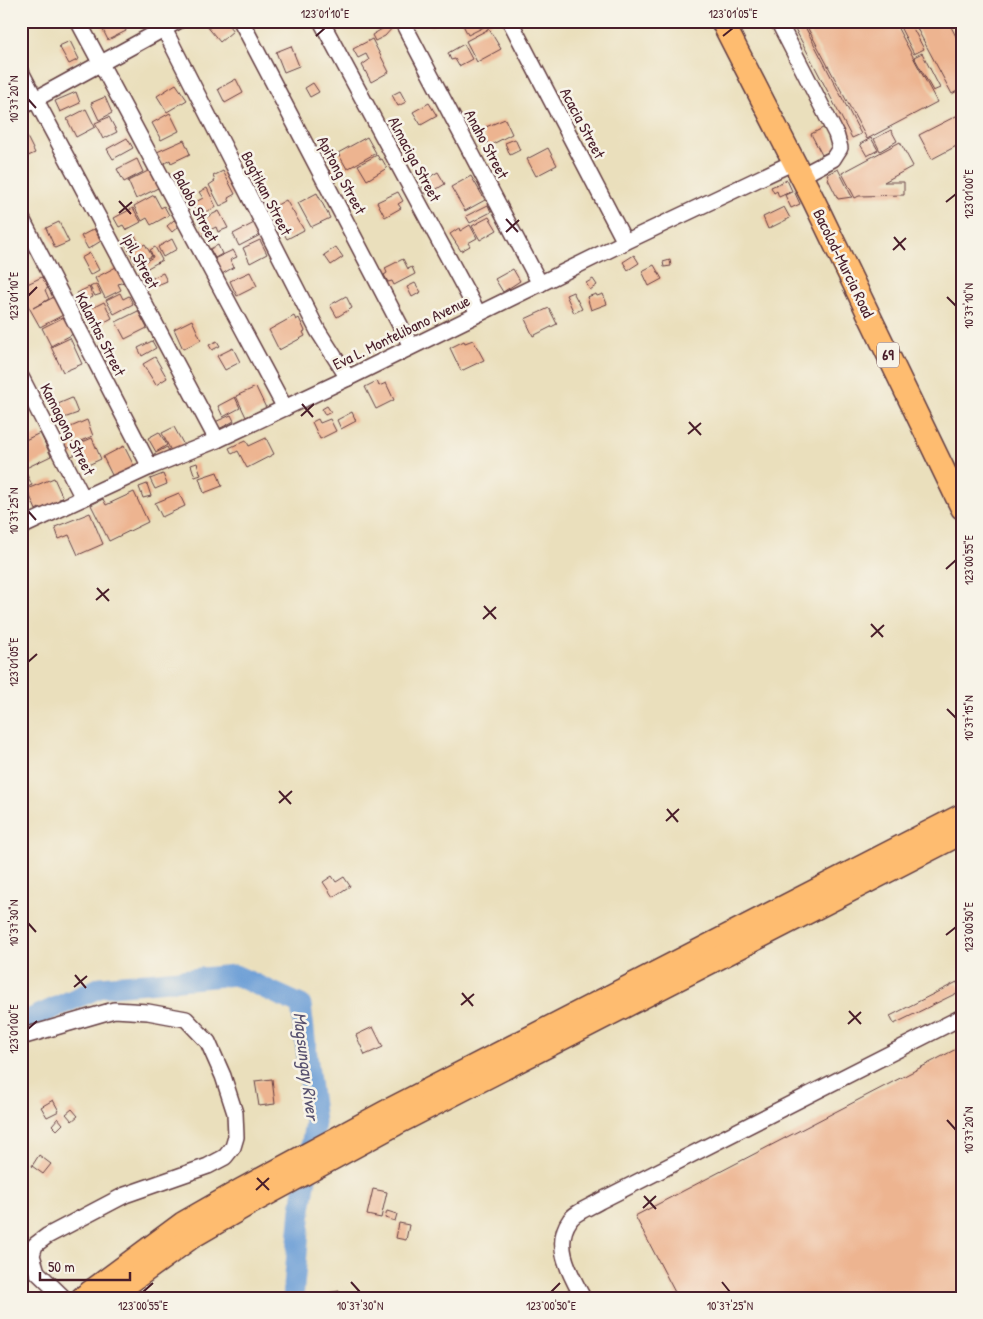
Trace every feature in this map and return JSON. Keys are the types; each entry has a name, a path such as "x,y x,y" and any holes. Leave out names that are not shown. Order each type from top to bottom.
{"highway":[{"name":"Bacolod-Murcia Road","path":"722,21 960,499"},
{"path":"82,1298 183,1223 243,1198 962,815"},
{"path":"392,1117 962,833"},
{"path":"108,1298 243,1198"}],"street":[{"name":"Balobo Street","path":"78,21 99,64 285,408"},
{"path":"21,107 99,64 162,25 178,21"},
{"name":"Apitong Street","path":"241,21 411,346"},
{"name":"Almaciga Street","path":"321,21 478,314"},
{"name":"Anaho Street","path":"402,21 540,284"},
{"name":"Acacia Street","path":"510,21 625,242"},
{"name":"Eva L. Montelibano Avenue","path":"22,524 150,467 217,440 625,242 797,169 833,159 840,148 836,134 778,21"},
{"name":"Bagtikan Street","path":"162,25 318,331 348,378"},
{"name":"Ipil Street","path":"21,72 217,440"},
{"name":"Kalantas Street","path":"21,217 150,467"},
{"name":"Kamagong Street","path":"21,377 83,498"},
{"path":"21,1037 114,1010 148,1012 186,1019 208,1042 224,1076 235,1112 236,1137 233,1147 225,1157 208,1166 125,1195 47,1236 28,1243 37,1272 64,1298"},
{"path":"583,1298 568,1271 562,1246 564,1232 570,1218 609,1196 962,1017"}],"building":[{"path":"122,21 126,31 108,40 99,22"},
{"path":"211,21 225,21 233,31 220,42 206,25"},
{"path":"428,21 442,21 431,27"},
{"path":"461,21 491,21 492,23 468,35"},
{"path":"791,21 802,21 861,134 852,138"},
{"path":"804,21 894,21 937,102 867,139"},
{"path":"897,21 909,21 924,49 914,54"},
{"path":"913,21 948,21 962,48 962,88 952,94"},
{"path":"392,23 393,27 385,36 375,41 372,35"},
{"path":"489,29 501,49 477,62 466,41"},
{"path":"372,39 389,72 371,82 362,65 369,60 366,54 358,58 353,49"},
{"path":"70,41 79,59 69,64 59,46"},
{"path":"464,44 472,59 459,66 455,59 451,60 448,53"},
{"path":"291,46 299,66 284,72 276,52"},
{"path":"922,53 940,88 933,91 914,57"},
{"path":"236,79 243,93 225,103 218,89"},
{"path":"313,83 319,92 310,97 305,88"},
{"path":"176,84 187,100 167,112 157,96"},
{"path":"400,91 406,102 398,106 392,95"},
{"path":"76,92 80,103 60,112 55,101"},
{"path":"105,97 112,113 99,120 91,103"},
{"path":"429,103 437,116 421,125 413,112"},
{"path":"86,109 95,127 76,137 67,119"},
{"path":"170,113 179,131 161,140 152,123"},
{"path":"962,113 962,143 932,159 919,135"},
{"path":"109,117 117,132 103,139 95,123"},
{"path":"505,119 512,134 489,146 481,129"},
{"path":"825,127 836,148 822,155 811,134"},
{"path":"891,130 897,141 880,151 874,139"},
{"path":"26,135 35,153 21,159 21,137"},
{"path":"367,137 376,153 347,169 338,153"},
{"path":"127,138 133,148 113,159 107,149"},
{"path":"871,138 878,150 867,156 860,144"},
{"path":"515,139 520,150 510,155 505,143"},
{"path":"184,140 190,154 171,163 170,160 163,164 157,152"},
{"path":"900,142 913,166 884,182 904,182 904,195 859,196 855,198 842,173"},
{"path":"548,148 557,165 536,176 527,159"},
{"path":"377,155 380,160 382,159 387,168 367,180 358,165"},
{"path":"137,159 143,172 124,182 117,169"},
{"path":"336,165 339,170 332,175 329,170"},
{"path":"838,169 852,197 838,199 828,179 827,174"},
{"path":"150,170 158,188 136,199 128,181"},
{"path":"223,171 235,194 228,198 230,201 220,206 209,185 215,181 213,176"},
{"path":"438,172 445,184 427,195 422,187 427,184 424,180"},
{"path":"471,176 485,200 465,211 451,187"},
{"path":"787,180 792,191 779,197 777,191 774,193 771,187"},
{"path":"207,188 216,207 197,216 192,204 203,198 199,192"},
{"path":"794,191 800,204 791,208 785,195"},
{"path":"398,192 403,201 398,204 401,208 385,217 377,202"},
{"path":"317,193 330,218 311,227 298,203"},
{"path":"154,195 161,208 164,206 169,215 151,225 147,218 142,221 134,206"},
{"path":"286,200 304,230 287,239 270,209"},
{"path":"488,205 491,212 470,223 466,216"},
{"path":"784,207 790,218 768,229 763,217"},
{"path":"133,208 141,222 126,230 123,225 119,227 114,218"},
{"path":"219,211 228,228 218,232 216,227 204,233 201,226 204,225 201,220"},
{"path":"489,217 497,230 480,240 472,226"},
{"path":"174,220 179,226 172,232 167,226"},
{"path":"59,222 69,242 55,248 46,228"},
{"path":"256,222 262,234 239,246 233,234"},
{"path":"470,225 477,238 468,243 470,246 461,251 450,234 459,228 460,231"},
{"path":"94,229 101,241 88,249 81,236"},
{"path":"135,236 140,244 129,250 124,241"},
{"path":"172,239 177,249 163,257 158,247"},
{"path":"260,240 267,254 250,263 243,248"},
{"path":"145,244 152,256 136,264 130,252"},
{"path":"218,245 222,254 215,258 210,249"},
{"path":"155,247 162,260 144,270 141,264 153,257 150,250"},
{"path":"336,247 343,257 331,265 324,255"},
{"path":"233,250 237,257 230,260 234,267 222,274 214,259"},
{"path":"90,253 99,270 90,275 81,258"},
{"path":"634,255 639,263 628,270 623,262"},
{"path":"403,259 408,269 412,267 415,274 394,285 392,281 388,282 384,275 387,273 385,268"},
{"path":"670,260 671,266 664,267 663,262"},
{"path":"654,265 662,279 649,286 642,271"},
{"path":"116,267 124,282 118,284 121,290 105,298 95,278"},
{"path":"513,269 520,281 503,292 495,279"},
{"path":"250,272 257,286 237,296 230,281"},
{"path":"163,273 167,281 155,286 152,278"},
{"path":"42,277 48,288 45,290 49,299 33,308 56,296 65,314 40,327 21,293 21,287"},
{"path":"593,279 597,285 590,290 586,283"},
{"path":"415,283 421,292 412,297 407,287"},
{"path":"96,284 101,294 95,296 90,287"},
{"path":"89,287 93,297 81,302 77,293"},
{"path":"573,292 582,309 574,313 566,295"},
{"path":"120,293 123,299 129,296 133,304 114,314 106,300"},
{"path":"596,294 597,296 603,294 607,304 591,310 587,297"},
{"path":"346,296 352,308 337,317 330,305"},
{"path":"104,302 112,318 99,325 96,319 89,322 84,312"},
{"path":"549,308 557,324 533,336 525,319"},
{"path":"138,311 147,328 125,339 116,322"},
{"path":"294,316 296,320 299,318 305,331 303,332 305,336 279,350 269,330"},
{"path":"64,317 73,334 51,346 42,328"},
{"path":"192,320 201,340 183,349 174,329"},
{"path":"70,338 82,364 63,372 51,347"},
{"path":"473,340 484,360 461,371 450,348 464,341 465,343"},
{"path":"152,341 156,348 142,356 138,348"},
{"path":"217,341 220,346 212,350 209,345"},
{"path":"233,348 240,362 225,370 217,356"},
{"path":"155,357 167,378 156,385 143,364"},
{"path":"377,381 379,386 386,383 394,400 376,409 365,387"},
{"path":"256,387 266,408 246,417 236,396"},
{"path":"235,397 240,408 223,417 218,406"},
{"path":"72,398 78,413 64,418 58,404"},
{"path":"327,406 331,412 325,415 322,409"},
{"path":"352,412 356,421 341,429 337,420"},
{"path":"231,415 234,421 219,429 215,422"},
{"path":"318,419 320,423 330,419 336,431 320,439 312,422"},
{"path":"87,420 93,436 73,444 66,429"},
{"path":"174,427 185,447 172,453 162,433"},
{"path":"159,432 167,445 156,452 148,438"},
{"path":"40,433 51,456 26,468 21,458 21,442"},
{"path":"92,438 101,459 86,466 81,452 69,457 66,449"},
{"path":"266,438 274,454 247,468 238,451 232,454 229,448 246,440 249,446"},
{"path":"124,446 135,468 114,479 103,457"},
{"path":"167,447 170,453 157,460 154,454"},
{"path":"21,463 32,485 21,490"},
{"path":"197,463 201,475 195,477 191,465"},
{"path":"217,472 222,486 204,493 199,478"},
{"path":"163,474 167,484 155,489 150,479"},
{"path":"54,478 63,498 59,499 62,506 42,515 39,508 36,510 27,489"},
{"path":"147,484 151,496 143,498 139,487"},
{"path":"134,492 148,522 109,541 91,505 103,499 106,505"},
{"path":"179,493 185,506 162,517 155,503"},
{"path":"90,513 103,544 78,555 69,535 59,539 55,527"},
{"path":"332,876 336,882 344,877 350,886 333,897 323,882"},
{"path":"957,982 961,991 894,1024 890,1016"},
{"path":"373,1027 383,1047 365,1055 356,1035"},
{"path":"962,1046 962,1298 678,1298 635,1216"},
{"path":"272,1079 275,1104 259,1106 255,1081"},
{"path":"53,1100 59,1111 47,1117 41,1107"},
{"path":"72,1109 78,1116 72,1121 66,1114"},
{"path":"58,1118 63,1124 57,1130 52,1125"},
{"path":"39,1155 51,1164 43,1174 32,1166"},
{"path":"373,1189 387,1192 381,1218 367,1215"},
{"path":"387,1211 397,1214 395,1221 385,1218"},
{"path":"399,1223 409,1225 406,1240 396,1238"},
{"path":"339,1291 341,1298 328,1298 327,1293"}],"waterway":[{"name":"Magsungay River","path":"21,1023 101,987 235,975 301,1005 315,1122 301,1209 293,1298"}]}
